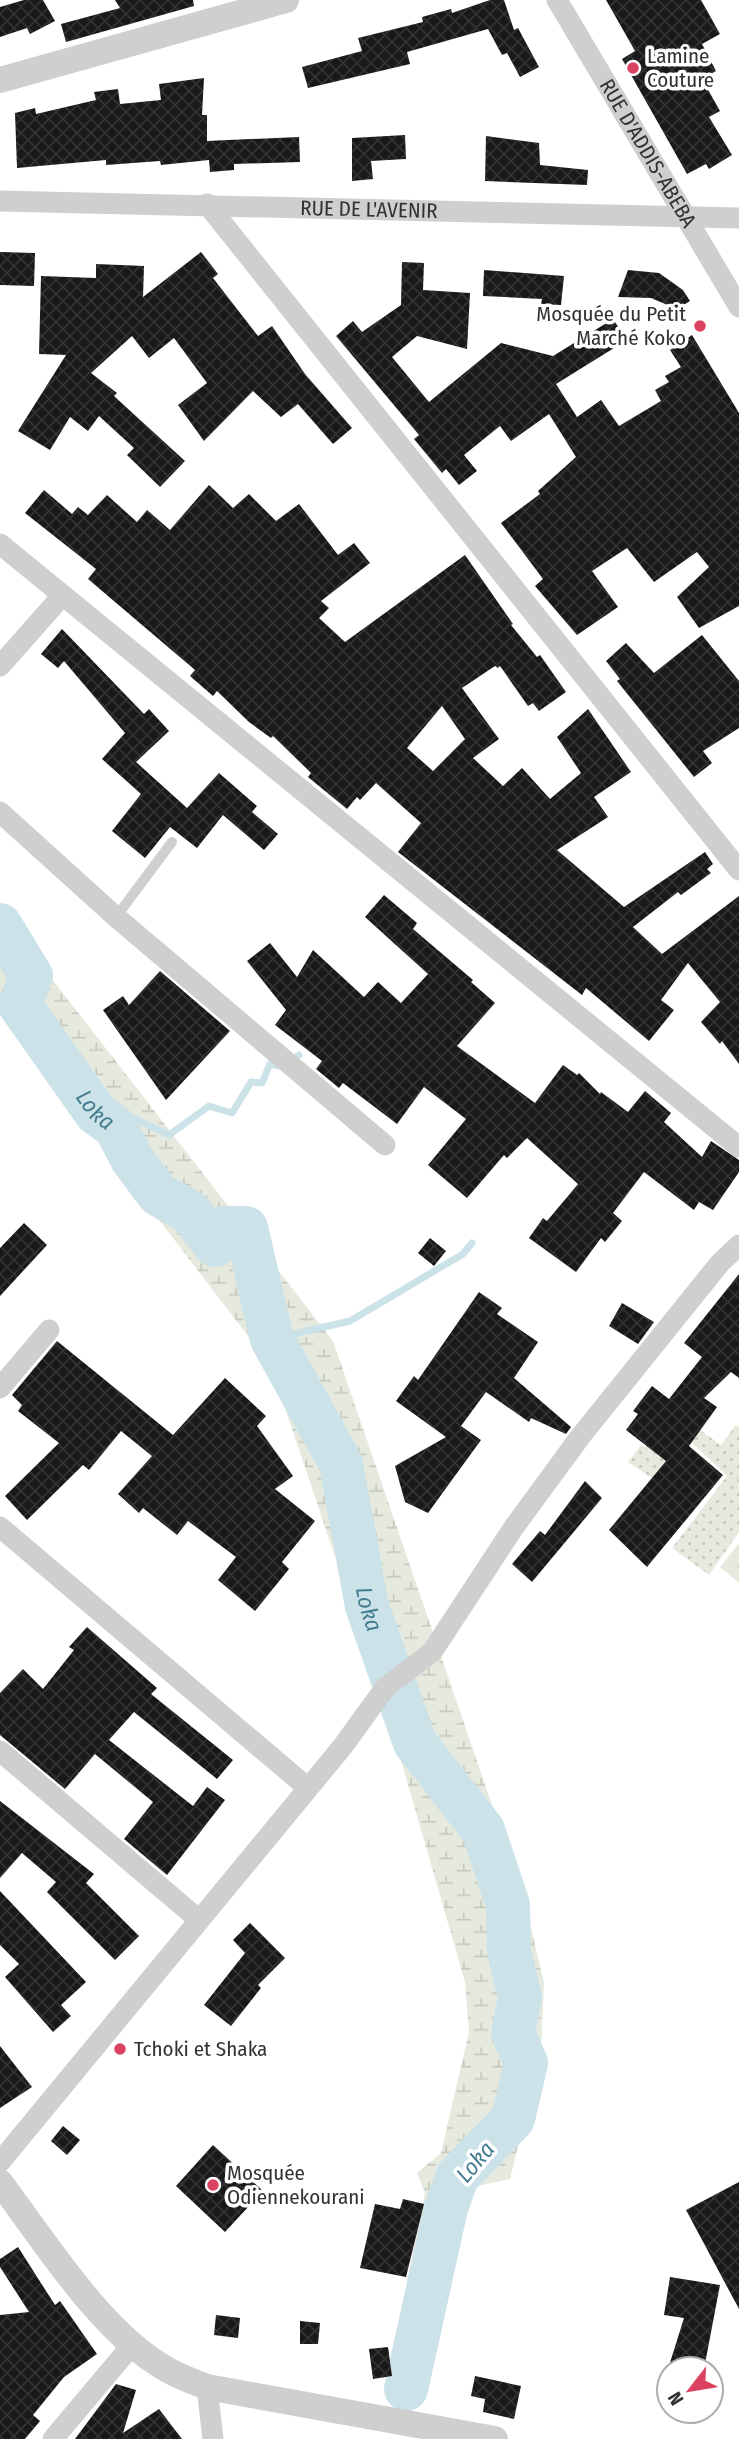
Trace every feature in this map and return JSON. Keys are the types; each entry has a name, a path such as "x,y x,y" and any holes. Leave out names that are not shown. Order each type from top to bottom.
{"street":[{"path":"0,80 235,6 286,0"},
{"name":"RUE D'ADDIS-ABEBA","path":"557,0 739,307"},
{"name":"RUE DE L'AVENIR","path":"0,201 739,218"},
{"path":"207,204 739,870"},
{"path":"0,544 61,597 739,1147"},
{"path":"0,666 61,597"},
{"path":"0,812 116,918 385,1145"},
{"path":"495,2439 207,2387 167,2370 132,2345 97,2308 1,2179 198,1919 308,1788 386,1688 432,1652 514,1527 580,1437 720,1263 739,1245"},
{"path":"0,1388 49,1330"},
{"path":"0,1527 308,1788"},
{"path":"0,1751 198,1919"},
{"path":"53,2439 132,2345"},
{"path":"207,2387 213,2439"}],"lane":[{"path":"116,918 172,842"}],"green space":[{"path":"0,912 333,1341 524,1898 544,1983 541,2052 510,2179 459,2190 418,2399 392,2394 397,2331 425,2193 417,2173 441,2153 469,2032 465,1982 385,1705 285,1408 261,1353 0,1012"},
{"path":"736,1425 739,1427 739,1532 709,1575 672,1548 727,1476 686,1437 652,1478 628,1462 641,1445 645,1447 656,1432 696,1427 721,1445"},
{"path":"739,1543 739,1583 720,1567"}],"building":[{"path":"24,0 43,0 55,21 30,34 27,28 0,37 0,7"},
{"path":"115,0 193,0 194,6 66,42 61,24 120,8"},
{"path":"490,0 504,0 514,30 518,28 539,67 520,77 507,53 502,55 488,29 407,52 410,64 308,88 302,67 362,51 358,38 423,22 422,17 451,9 452,13"},
{"path":"606,0 701,0 720,34 702,44 716,71 702,79 720,111 709,117 732,155 709,169 706,164 687,174 622,59 635,51"},
{"path":"204,78 202,115 207,115 207,141 299,137 300,162 234,164 234,170 210,172 209,160 161,165 160,161 106,165 106,160 17,168 15,113 35,108 36,114 96,100 94,92 118,89 120,104 161,100 159,84"},
{"path":"405,135 406,159 371,161 373,179 352,181 352,138"},
{"path":"486,136 539,143 540,165 588,170 587,185 485,181"},
{"path":"0,252 35,253 34,286 0,285"},
{"path":"201,252 218,274 213,278 258,336 272,326 305,374 352,428 333,444 298,404 281,417 253,391 204,441 178,405 207,383 174,338 149,358 132,336 91,373 117,393 114,396 185,461 160,487 127,455 134,448 99,416 88,431 70,417 50,450 18,431 66,355 39,354 41,276 96,278 96,264 144,266 143,297"},
{"path":"402,262 424,263 423,290 470,293 467,349 417,336 392,357 429,402 501,343 553,356 613,319 627,340 556,384 577,417 601,400 619,426 661,401 655,390 669,382 665,376 681,367 670,350 692,335 739,413 739,606 699,628 677,597 709,567 697,552 654,582 627,548 592,571 618,607 577,635 535,586 543,579 501,523 540,494 538,491 576,457 549,414 511,441 500,426 464,455 477,471 459,485 446,469 442,473 414,439 419,435 336,336 353,321 362,332 401,305"},
{"path":"484,270 564,276 561,305 541,304 542,299 483,296"},
{"path":"628,270 659,273 683,290 690,301 677,309 651,298 618,297"},
{"path":"209,485 233,508 249,494 276,521 299,504 338,555 354,543 370,563 321,601 329,608 319,618 345,642 465,555 513,624 511,625 537,657 540,655 566,692 539,711 533,703 528,706 500,666 495,666 462,688 499,739 473,758 503,786 522,768 550,799 581,773 557,737 588,709 631,772 594,797 608,817 557,850 624,907 705,852 713,864 707,869 711,873 681,895 678,892 633,927 662,954 739,896 739,1064 722,1041 720,1044 701,1022 720,1002 688,963 661,1000 674,1010 649,1041 586,988 582,995 398,852 421,823 376,783 360,800 357,797 347,809 308,777 311,773 273,736 271,738 249,722 217,691 213,696 190,676 195,670 88,579 96,569 25,513 44,490 72,514 78,507 88,515 107,495 137,522 147,510 170,530","holes":["442,706 465,739 433,771 407,748"]},
{"path":"62,629 144,714 149,709 169,731 136,762 187,808 219,773 257,806 252,812 278,834 264,850 223,815 197,848 170,827 145,858 112,831 141,794 102,759 125,733 64,661 58,668 41,654"},
{"path":"702,635 739,681 739,728 703,751 712,763 694,777 617,681 620,679 606,661 626,643 654,673"},
{"path":"384,895 417,923 413,929 473,980 471,982 495,1003 457,1046 535,1103 563,1065 577,1075 579,1073 600,1094 601,1092 628,1112 645,1091 671,1113 664,1122 702,1157 711,1141 739,1160 739,1172 713,1210 699,1202 694,1210 644,1172 613,1213 622,1221 605,1242 601,1238 576,1272 529,1238 543,1218 547,1221 578,1184 527,1138 507,1158 504,1155 467,1198 428,1165 466,1119 424,1087 397,1124 343,1083 339,1088 316,1069 322,1061 275,1025 286,1010 247,961 270,943 297,977 313,950 364,997 378,982 401,1003 428,974 365,917"},
{"path":"160,971 230,1031 166,1100 103,1010 123,996 129,1005"},
{"path":"24,1223 47,1245 0,1296 0,1248"},
{"path":"430,1238 446,1251 434,1266 418,1253"},
{"path":"739,1274 739,1378 731,1372 704,1398 717,1407 689,1446 723,1475 647,1567 609,1530 666,1461 626,1430 638,1414 633,1411 652,1386 669,1399 702,1357 684,1343"},
{"path":"479,1292 502,1308 497,1314 538,1342 514,1378 571,1427 566,1434 531,1418 529,1422 486,1392 461,1426 481,1440 428,1513 405,1502 395,1466 446,1437 396,1401 414,1376 418,1380"},
{"path":"622,1303 654,1322 638,1344 609,1326"},
{"path":"57,1341 173,1435 225,1378 266,1416 257,1426 293,1476 275,1489 315,1521 282,1562 289,1569 255,1611 218,1580 236,1557 188,1521 177,1535 143,1508 139,1513 118,1494 152,1456 121,1431 89,1470 83,1465 27,1520 5,1496 59,1443 18,1411 22,1405 12,1395"},
{"path":"585,1481 602,1498 532,1582 512,1564 540,1531 545,1535"},
{"path":"87,1627 157,1688 151,1694 233,1760 217,1779 134,1712 109,1740 193,1806 207,1787 225,1800 167,1875 124,1839 153,1802 95,1754 65,1789 0,1735 0,1693 23,1669 43,1689 74,1650 69,1647"},
{"path":"0,1801 94,1874 86,1883 139,1936 115,1960 47,1892 56,1882 22,1853 0,1878"},
{"path":"0,1891 86,1982 61,2005 71,2016 53,2032 5,1977 19,1964 0,1945"},
{"path":"250,1923 285,1958 258,1985 261,1988 231,2026 204,2005 245,1953 233,1940"},
{"path":"0,2046 32,2087 0,2108"},
{"path":"63,2126 80,2140 67,2155 51,2141"},
{"path":"213,2145 263,2191 225,2232 176,2186"},
{"path":"739,2182 739,2309 686,2210"},
{"path":"403,2199 424,2204 406,2277 360,2268 375,2204 400,2209"},
{"path":"18,2247 55,2305 60,2301 97,2354 64,2377 33,2415 40,2421 25,2439 0,2439 0,2315 29,2312 0,2267 0,2259"},
{"path":"670,2277 720,2285 707,2355 672,2355 684,2318 664,2315"},
{"path":"216,2315 240,2318 238,2338 214,2335"},
{"path":"300,2321 320,2323 318,2344 300,2344"},
{"path":"388,2347 392,2376 373,2379 369,2349"},
{"path":"475,2376 521,2386 514,2419 483,2412 485,2399 471,2396"},
{"path":"116,2384 136,2390 123,2433 159,2409 182,2439 75,2439"}],"waterway":[{"name":"Loka","path":"0,925 31,976 20,1005 96,1113 116,1128 132,1159 158,1194 190,1212 215,1245 224,1228 246,1228 272,1339 341,1464 367,1606 415,1743 483,1830 508,1905 509,1952 520,1998 513,2033 526,2063 513,2119 457,2177 446,2208 406,2389"},
{"path":"116,1128 129,1116 169,1135 209,1106 232,1113 251,1082 262,1083 270,1064 279,1066 299,1055"},
{"path":"272,1339 350,1321 463,1254 472,1243"}],"place":[{"name":"Lamine Couture","path":"633,68"},
{"name":"Mosquée du Petit Marché Koko","path":"700,326"},
{"name":"Tchoki et Shaka","path":"120,2049"},
{"name":"Mosquée Odiennekourani","path":"213,2185"}]}
